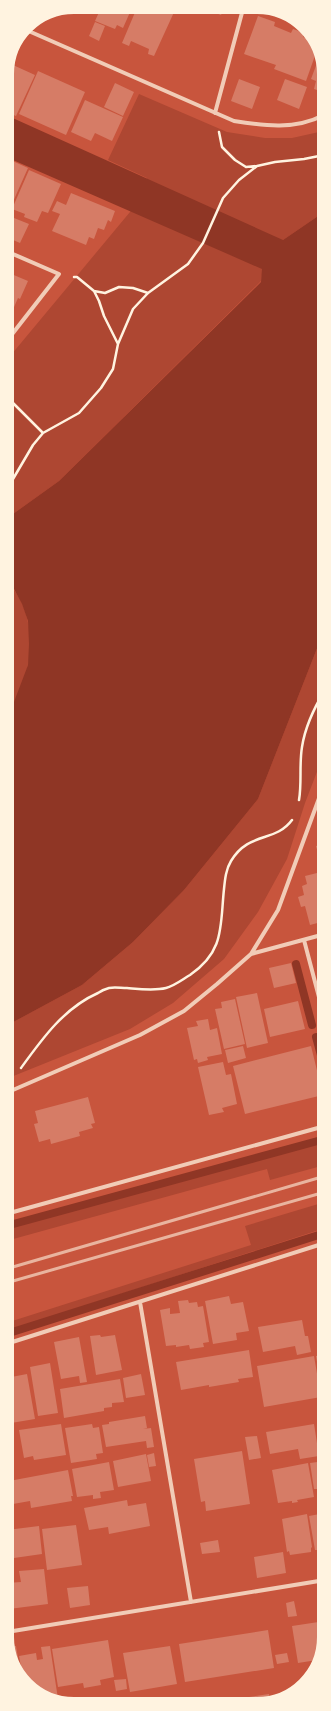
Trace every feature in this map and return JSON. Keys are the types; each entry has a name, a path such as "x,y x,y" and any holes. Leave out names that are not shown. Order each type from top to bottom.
{"street":[{"path":"215,113 242,13"},
{"path":"30,33 234,121 265,126 290,126 312,121 318,118"},
{"path":"13,254 59,274 13,333"},
{"path":"13,1090 140,1035 184,1011 251,954 278,910 318,801"},
{"path":"251,954 318,936"},
{"path":"304,940 318,993"},
{"path":"13,1212 318,1128"},
{"path":"13,1342 318,1245"},
{"path":"140,1302 191,1602"},
{"path":"13,1631 318,1581"}],"path":[{"path":"215,113 222,146 235,160 246,167 318,156"},
{"path":"13,477 33,445 43,433 79,413 101,388 113,369 118,344 133,309 148,293 188,264 203,243 223,198 239,180 257,166"},
{"path":"59,274 77,277 94,291 104,316 118,344"},
{"path":"94,291 105,293 119,287 133,288 148,293"},
{"path":"13,403 43,433"},
{"path":"299,803 302,786 301,748 307,727 318,701"},
{"path":"21,1068 43,1037 68,1012 89,997 109,988 167,988 191,974 202,965 216,949 220,935 225,875 231,861 243,845 257,838 277,833 292,821 294,815"}],"shaded area":[{"path":"139,94 227,132 265,138 292,138 318,132 318,216 283,240 263,269 261,281 59,481 13,514 13,353 130,212 147,178 108,160"},
{"path":"13,118 283,240 318,216 318,646 258,799 184,890 133,942 82,985 13,1022 13,705 28,665 29,644 28,621 22,604 13,587 13,514 59,481 261,282 262,269 13,160"},
{"path":"13,588 20,599 28,620 30,643 28,665 13,706"},
{"path":"318,646 318,769 305,803 287,859 258,912 224,959 173,1003 130,1029 13,1076 13,1022 82,985 133,942 184,890 258,799"},
{"path":"318,1144 318,1167 270,1180 267,1169 13,1239 13,1227"},
{"path":"318,1204 318,1230 13,1329 13,1321 251,1245 245,1226"}],"building":[{"path":"99,13 130,13 123,28 117,25 115,29 95,21"},
{"path":"135,13 174,13 154,56 148,54 149,49 131,41 129,46 122,43"},
{"path":"258,16 275,22 274,26 291,33 293,29 300,32 304,35 303,37 308,40 315,56 306,81 274,69 276,65 244,54"},
{"path":"95,22 105,26 99,41 89,36"},
{"path":"317,64 318,90 314,89 316,81 311,79"},
{"path":"14,65 35,75 16,116 13,115"},
{"path":"38,71 85,92 66,135 19,114"},
{"path":"239,79 260,87 252,109 231,101"},
{"path":"285,79 307,87 299,109 277,100"},
{"path":"115,83 134,92 123,116 104,107"},
{"path":"85,100 123,117 112,141 95,133 91,141 71,132"},
{"path":"13,161 28,168 13,202"},
{"path":"29,170 61,184 48,213 42,211 37,222 24,217 25,214 13,209"},
{"path":"71,193 115,211 111,222 108,220 104,230 98,228 94,239 89,237 86,245 52,231 60,214 52,211 57,201 66,205"},
{"path":"13,218 29,224 20,243 13,240"},
{"path":"13,275 28,281 20,299 18,298 13,309"},
{"path":"318,873 318,923 310,925 305,906 301,907 298,897 304,895 302,886 307,884 305,876"},
{"path":"291,963 296,983 274,988 269,968"},
{"path":"257,993 268,1043 247,1048 236,997"},
{"path":"235,999 245,1044 224,1049 215,1009 222,1008 221,1002"},
{"path":"298,1001 305,1029 270,1037 264,1009"},
{"path":"208,1019 210,1030 217,1028 222,1054 207,1057 208,1060 198,1063 197,1059 194,1060 187,1028 198,1026 196,1021"},
{"path":"243,1046 246,1058 228,1063 225,1050"},
{"path":"311,1046 318,1075 318,1096 245,1114 233,1066"},
{"path":"223,1062 226,1075 231,1074 237,1104 222,1108 224,1112 209,1115 198,1067"},
{"path":"88,1097 95,1123 91,1124 93,1128 79,1132 80,1136 51,1144 50,1139 39,1142 34,1124 38,1123 35,1111"},
{"path":"229,1296 231,1304 243,1302 249,1331 236,1333 237,1340 213,1344 205,1301"},
{"path":"188,1300 189,1303 197,1302 198,1307 203,1306 209,1342 203,1343 204,1347 190,1349 189,1345 176,1347 176,1345 166,1346 160,1310 170,1308 170,1314 180,1313 178,1301"},
{"path":"302,1320 305,1336 308,1336 311,1352 297,1355 295,1346 263,1352 258,1327"},
{"path":"100,1335 101,1337 115,1335 122,1370 96,1375 90,1336"},
{"path":"79,1337 87,1382 80,1383 79,1376 61,1379 54,1342"},
{"path":"249,1350 253,1377 238,1379 239,1382 181,1390 176,1362"},
{"path":"314,1356 318,1379 318,1398 264,1407 257,1366"},
{"path":"316,1356 318,1356 318,1368"},
{"path":"50,1363 58,1413 38,1416 30,1367"},
{"path":"27,1374 35,1419 13,1423 13,1377"},
{"path":"141,1374 145,1395 126,1398 123,1378"},
{"path":"120,1379 124,1402 112,1403 112,1407 104,1408 104,1411 64,1418 60,1389"},
{"path":"145,1416 147,1428 143,1429 151,1428 154,1447 147,1448 146,1441 106,1447 102,1425 109,1424 109,1422"},
{"path":"61,1424 66,1455 34,1460 33,1456 24,1458 19,1430"},
{"path":"92,1424 93,1428 99,1427 103,1453 96,1454 97,1459 71,1463 65,1428"},
{"path":"314,1424 318,1456 300,1459 298,1449 270,1454 266,1432"},
{"path":"257,1436 261,1458 249,1460 245,1437"},
{"path":"242,1451 250,1504 206,1511 205,1501 201,1502 194,1459"},
{"path":"154,1453 156,1466 149,1467 147,1455"},
{"path":"146,1454 151,1481 118,1487 113,1461"},
{"path":"109,1462 114,1490 100,1492 101,1498 93,1499 93,1495 77,1497 72,1469"},
{"path":"318,1462 318,1491 317,1489 314,1489 310,1463"},
{"path":"308,1463 314,1497 297,1500 298,1502 292,1503 292,1501 278,1503 272,1470"},
{"path":"68,1470 73,1496 71,1496 72,1501 31,1508 30,1501 13,1504 13,1480"},
{"path":"127,1500 128,1506 146,1503 150,1526 109,1534 108,1527 89,1530 84,1508"},
{"path":"307,1514 312,1547 311,1552 290,1555 289,1551 287,1552 282,1519"},
{"path":"318,1514 318,1554 317,1550 315,1550 309,1516"},
{"path":"76,1525 82,1565 47,1570 42,1529"},
{"path":"39,1526 42,1554 13,1558 13,1529"},
{"path":"218,1540 220,1552 202,1554 200,1543"},
{"path":"283,1552 286,1573 257,1578 254,1557"},
{"path":"44,1569 48,1604 13,1608 13,1583 21,1582 19,1571"},
{"path":"88,1586 90,1605 70,1608 67,1588"},
{"path":"294,1601 297,1616 288,1617 286,1603"},
{"path":"318,1622 317,1649 313,1661 298,1663 292,1626"},
{"path":"268,1630 274,1668 185,1682 179,1644"},
{"path":"108,1640 114,1677 100,1680 101,1685 84,1688 83,1683 58,1687 52,1649"},
{"path":"14,1646 16,1646 19,1664 15,1653"},
{"path":"50,1646 58,1696 43,1690 28,1677 21,1668 19,1656 36,1653 37,1660 43,1659 41,1647"},
{"path":"170,1646 177,1684 130,1692 123,1653"},
{"path":"287,1653 289,1662 277,1664 275,1655"},
{"path":"126,1679 127,1689 116,1691 114,1680"},
{"path":"269,1694 269,1696 257,1698 242,1698"}],"waterway":[{"path":"296,964 312,1025"},
{"path":"316,1037 318,1044"},
{"path":"13,1224 318,1141"},
{"path":"13,1332 318,1235"}],"railway":[{"path":"13,1267 318,1178"},
{"path":"13,1281 318,1194"}]}
